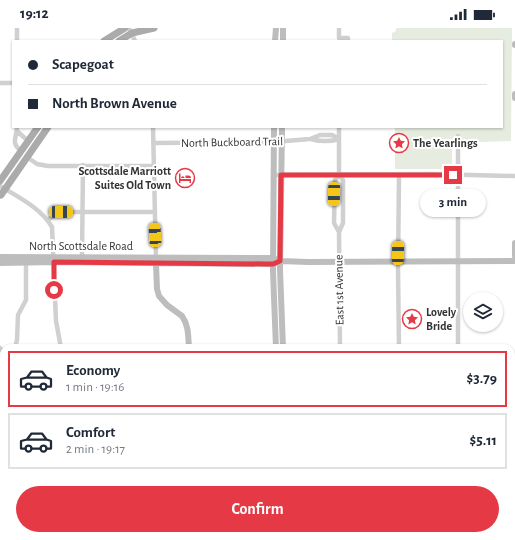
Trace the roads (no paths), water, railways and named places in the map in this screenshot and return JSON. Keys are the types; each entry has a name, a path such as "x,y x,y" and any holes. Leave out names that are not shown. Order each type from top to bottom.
{"main road":[{"path":"106,40 125,28"},
{"path":"120,40 131,31 154,28"},
{"path":"276,28 276,40"},
{"path":"282,40 283,28"},
{"path":"0,181 37,128"},
{"path":"1,195 3,187 47,128"},
{"path":"274,128 273,261 276,344"},
{"path":"282,128 280,261 283,344"},
{"path":"515,243 515,256"},
{"name":"North Scottsdale Road","path":"0,257 156,261 515,261"},
{"name":"North Scottsdale Road","path":"0,264 82,257 156,261"},
{"path":"156,261 158,292 163,301 185,319 188,329 189,344"},
{"path":"275,328 282,328"}],"street":[{"path":"17,28 17,40"},
{"path":"339,28 339,38 348,38 348,40"},
{"path":"0,83 12,83"},
{"path":"153,128 156,261"},
{"name":"East 1st Avenue","path":"338,232 343,223 343,180 339,175 339,128"},
{"path":"21,151 14,143 17,129 28,140"},
{"path":"458,136 458,344"},
{"name":"North Buckboard Trail","path":"154,143 274,142 311,139 332,141 339,139"},
{"path":"27,157 37,164 43,165 154,166"},
{"path":"82,257 83,165"},
{"path":"273,175 515,176"},
{"name":"East 1st Avenue","path":"339,175 334,180 334,223 338,232 340,344"},
{"path":"399,175 399,344"},
{"path":"3,187 41,213 53,231 56,321 60,344"},
{"path":"47,220 61,212 154,212"},
{"path":"15,344 18,315 26,300 26,262"},
{"path":"0,519 0,540"}],"place":[{"name":"The Yearlings","path":"399,143"},
{"name":"Scottsdale Marriott Suites Old Town","path":"185,178"},
{"name":"Lovely Bride","path":"412,319"}]}
